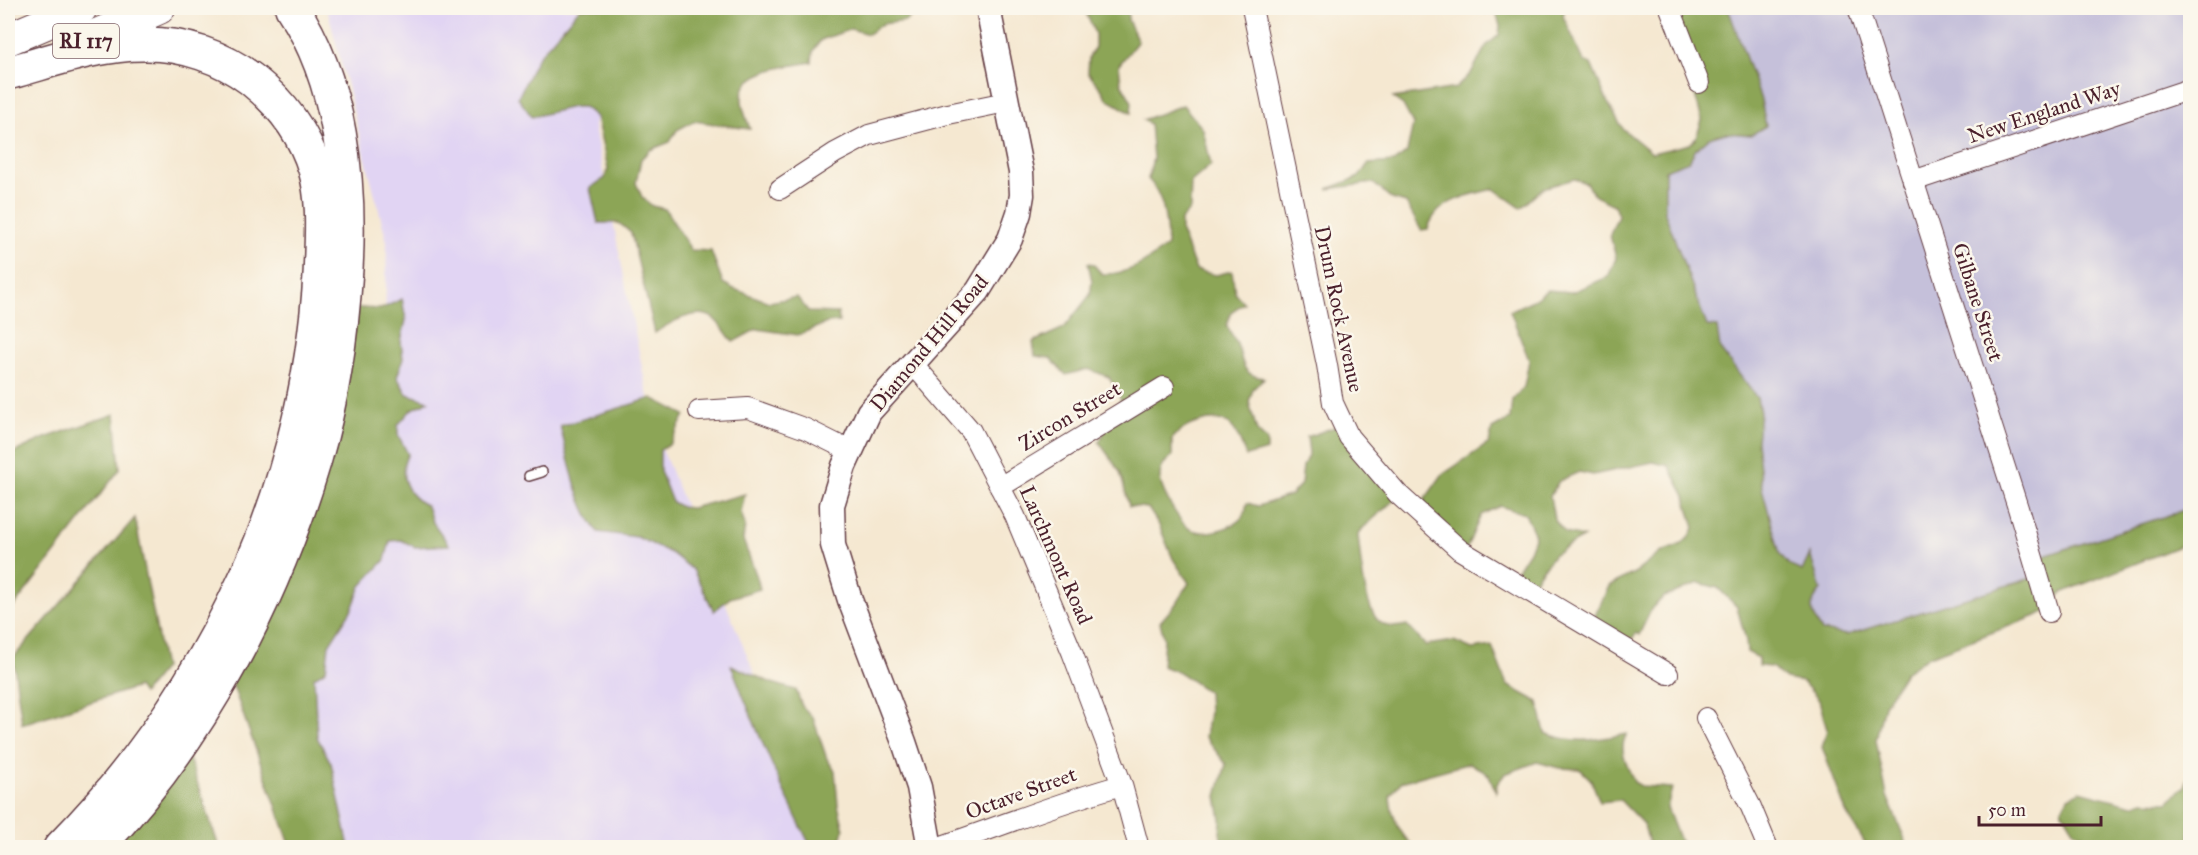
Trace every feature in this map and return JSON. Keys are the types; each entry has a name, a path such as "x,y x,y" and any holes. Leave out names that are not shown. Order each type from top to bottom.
{"highway":[{"path":"96,848 150,787 186,737 245,633 295,517 323,426 344,299 348,216 345,173 337,123 324,79 311,41 292,8"},
{"path":"9,73 70,55 124,44 172,46 194,50 217,59 256,83 274,99 288,117 315,168 322,222 320,282 312,348 293,440 266,531 224,623 178,703 121,780 60,848"}],"main road":[{"name":"RI 117","path":"8,39 81,8"},
{"name":"RI 117","path":"9,73 90,40 159,8"}],"street":[{"name":"Diamond Hill Road","path":"930,848 919,787 850,600 833,545 832,505 850,451 869,412 978,291 1010,239 1019,213 1022,195 1021,172 988,8"},
{"name":"Drum Rock Avenue","path":"1252,8 1333,403 1349,437 1398,494 1460,550 1668,674"},
{"path":"1670,8 1675,26 1699,83"},
{"name":"Gilbane Street","path":"1858,8 2049,612"},
{"name":"New England Way","path":"1913,181 2190,88"},
{"path":"780,189 835,153 868,135 948,114 1006,102"},
{"name":"Larchmont Road","path":"913,364 971,431 1015,516 1072,652 1122,785 1139,848"},
{"name":"Zircon Street","path":"1000,487 1164,387"},
{"path":"699,411 748,408 806,429 850,451"},
{"path":"1706,718 1751,807 1768,848"},
{"name":"Octave Street","path":"936,848 1005,825 1077,797 1122,785"}],"lane":[{"path":"529,476 542,472"}],"shaded area":[{"path":"327,8 617,8 594,127 655,432 826,847 323,847 272,653 380,512 387,242"},
{"path":"1728,8 2190,8 2190,508 2035,559 2038,576 1847,635 1822,631 1812,612 1809,556 1802,571 1790,566 1780,554 1762,488 1757,441 1760,412 1757,398 1720,349 1717,328 1707,326 1665,213 1665,170 1689,161 1696,149 1709,138 1726,133 1751,135 1766,125 1761,100"}],"green space":[{"path":"580,8 932,8 912,15 906,21 882,24 868,34 851,29 821,40 813,51 812,62 781,67 750,80 744,88 742,101 750,129 694,121 677,130 670,142 650,150 641,159 636,183 642,197 652,206 665,209 691,250 711,251 723,283 769,302 797,297 809,312 838,313 839,322 827,323 798,335 757,329 733,342 714,319 700,314 684,317 655,333 631,233 619,223 598,223 590,188 605,178 608,169 596,117 584,107 573,107 532,117 518,98 537,58"},
{"path":"1084,8 1129,8 1128,20 1138,41 1119,65 1121,83 1132,102 1131,113 1107,99 1088,73 1089,57 1095,47 1095,34"},
{"path":"1495,8 1565,8 1563,16 1584,61 1591,64 1608,103 1623,129 1652,153 1690,144 1696,138 1702,120 1671,8 1728,8 1761,100 1766,126 1751,135 1726,133 1709,138 1696,149 1689,161 1665,170 1665,213 1707,326 1717,327 1720,349 1757,398 1760,412 1757,441 1762,488 1780,554 1790,566 1802,571 1810,554 1821,590 1813,601 1812,610 1822,631 1847,635 2038,576 2035,559 2190,508 2190,542 2061,593 2049,609 2039,615 1929,656 1905,672 1884,705 1876,740 1887,796 1908,847 1867,847 1846,812 1822,747 1827,730 1819,700 1803,682 1785,679 1772,667 1759,666 1759,658 1747,652 1737,607 1718,588 1699,583 1664,597 1652,608 1639,635 1636,633 1625,650 1590,626 1609,586 1636,572 1660,553 1682,544 1694,528 1685,496 1669,466 1653,462 1593,475 1579,472 1559,481 1550,496 1554,519 1565,533 1584,537 1554,554 1528,589 1511,579 1529,551 1535,535 1525,514 1500,506 1481,515 1465,552 1418,509 1442,475 1489,443 1492,429 1510,419 1512,400 1524,387 1529,360 1510,311 1535,299 1547,290 1572,292 1608,277 1616,258 1610,235 1618,215 1614,205 1595,196 1586,183 1574,179 1543,188 1521,208 1494,189 1455,200 1438,211 1428,229 1421,230 1406,203 1392,199 1373,183 1328,189 1359,177 1368,164 1394,162 1407,152 1413,124 1403,105 1393,98 1456,88 1471,73 1486,46 1499,35 1500,26"},
{"path":"1183,105 1203,129 1211,165 1191,182 1190,209 1181,220 1181,232 1196,270 1216,275 1232,271 1235,293 1244,303 1231,312 1227,326 1237,344 1244,367 1251,374 1264,378 1253,389 1249,402 1257,431 1267,441 1267,450 1246,456 1231,426 1219,420 1200,422 1181,430 1172,439 1172,456 1164,464 1160,475 1163,488 1176,514 1192,530 1213,531 1229,526 1242,518 1247,503 1258,506 1291,495 1301,484 1303,466 1309,453 1307,437 1340,425 1400,495 1358,535 1364,582 1375,616 1386,625 1397,627 1407,625 1425,645 1454,641 1472,649 1492,646 1507,685 1538,702 1545,733 1576,740 1627,734 1623,752 1634,782 1641,786 1672,788 1667,808 1680,841 1685,847 1650,847 1644,825 1620,800 1600,802 1591,780 1580,769 1559,768 1537,762 1505,774 1497,784 1496,792 1489,775 1470,763 1401,782 1390,796 1392,810 1401,831 1415,847 1223,847 1217,796 1226,764 1205,737 1209,712 1208,692 1180,673 1162,666 1164,638 1160,622 1175,605 1189,583 1173,559 1159,525 1148,508 1129,506 1120,472 1099,442 1121,400 1109,377 1088,369 1066,375 1050,358 1035,356 1033,342 1064,328 1090,295 1092,281 1088,263 1093,264 1102,274 1111,274 1129,270 1167,246 1161,202 1148,179 1153,158 1150,124 1143,120"},
{"path":"402,299 406,320 401,341 403,359 397,377 407,394 429,401 411,410 398,425 398,435 408,454 404,477 409,491 427,506 432,521 449,545 415,547 401,540 390,541 385,560 361,586 352,609 329,645 326,670 314,677 317,737 331,763 349,847 291,847 226,667 343,307 381,309"},
{"path":"652,398 685,415 669,445 660,450 660,471 672,502 681,507 691,508 745,494 741,512 745,525 743,540 760,589 730,598 714,611 693,570 671,553 637,537 598,532 584,508 574,481 560,426"},
{"path":"115,414 120,469 8,614 8,455 45,438"},
{"path":"135,518 164,668 143,694 138,687 22,724 13,658"},
{"path":"731,665 772,683 796,690 802,706 813,718 827,759 835,771 838,805 844,830 839,847 811,847 768,756"},
{"path":"183,741 219,847 96,848"},
{"path":"2190,773 2190,847 2101,847 2074,830 2062,810 2068,797 2080,791 2133,805 2143,801 2168,802 2185,786"}]}
